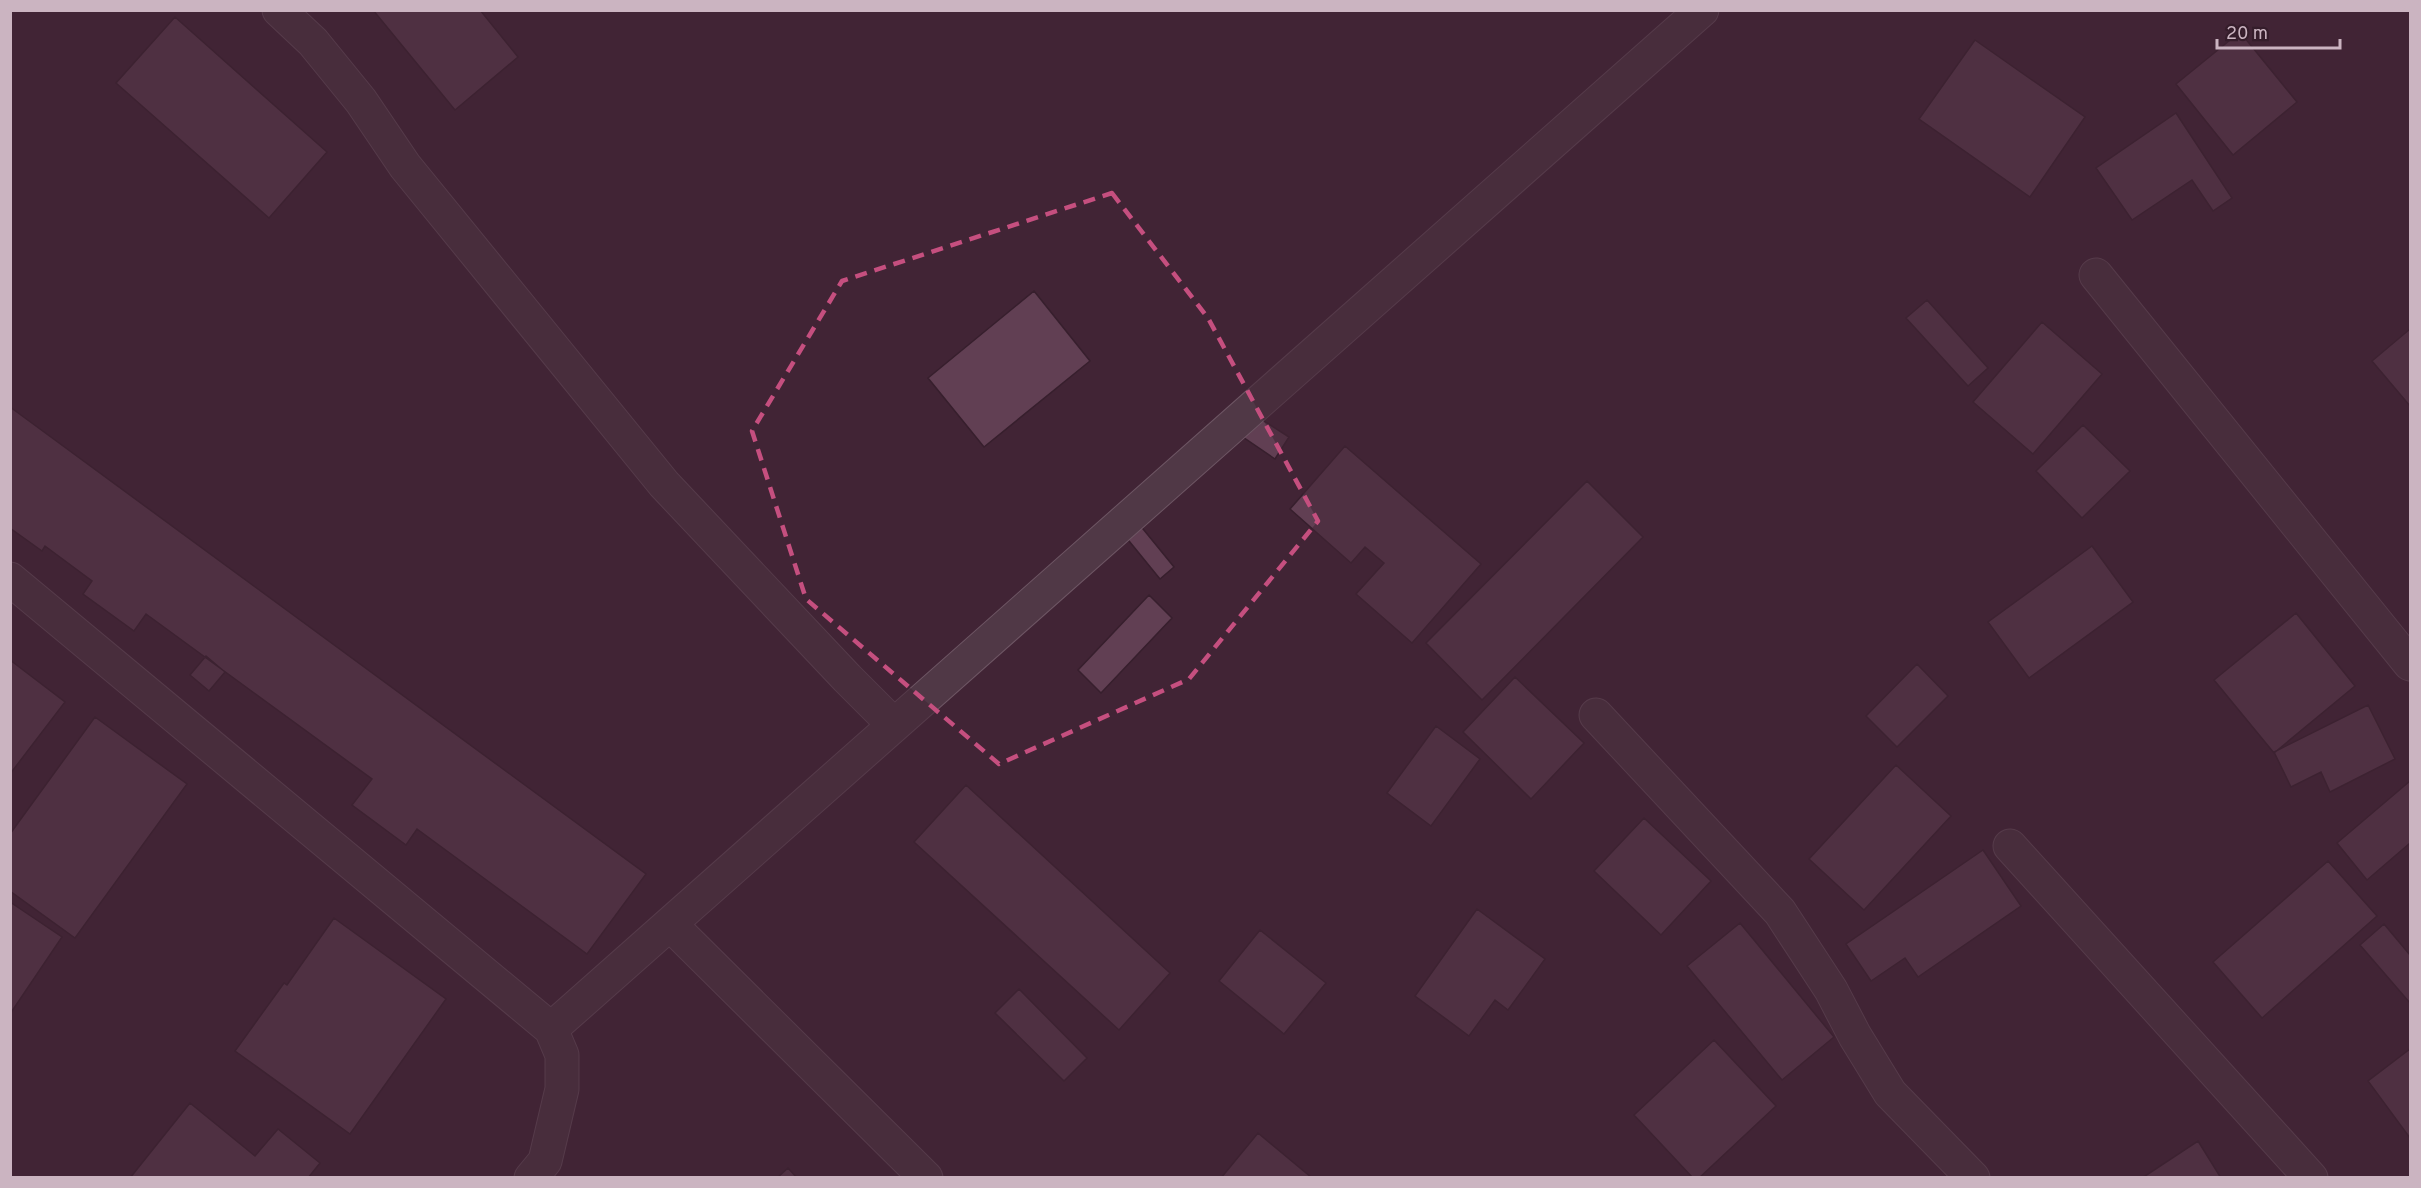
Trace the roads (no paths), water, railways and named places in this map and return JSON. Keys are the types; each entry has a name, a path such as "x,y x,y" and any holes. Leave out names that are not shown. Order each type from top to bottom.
{"street":[{"path":"279,10 313,42 361,101 405,166 664,484 894,725"},
{"path":"551,1029 1702,10"},
{"path":"2096,275 2410,664"},
{"path":"10,579 551,1029 562,1055 562,1089 545,1161 531,1178"},
{"path":"1596,716 1780,912 1831,990 1855,1036 1890,1093 1973,1178"},
{"path":"2010,846 2311,1178"},
{"path":"669,924 926,1178"}]}
